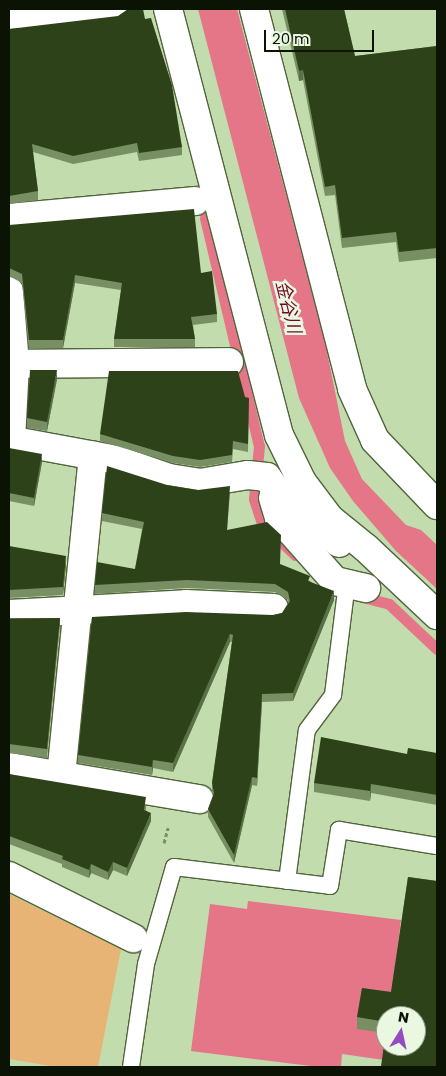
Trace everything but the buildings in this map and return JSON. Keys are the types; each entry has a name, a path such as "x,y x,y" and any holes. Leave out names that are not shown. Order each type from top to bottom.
{"street":[{"path":"9,22 116,9"},
{"path":"168,9 279,435 302,482 330,519 366,548 437,615"},
{"path":"254,9 352,389 375,440 437,505"},
{"path":"9,218 195,201"},
{"path":"9,291 15,364 10,440 118,460 168,478 200,483 258,476"},
{"path":"15,364 229,362"},
{"path":"61,776 93,456"},
{"path":"258,476 284,501 336,542 366,548"},
{"path":"258,476 279,518 335,580 353,590"},
{"path":"9,614 186,604 274,608"},
{"path":"9,767 198,800"},
{"path":"9,876 133,938"}],"lane":[{"path":"287,881 307,730 333,695 353,590"},
{"path":"131,1067 146,964 174,867 330,886 339,830 437,846"}],"shaded area":[{"path":"9,894 121,949 98,1067 51,1066 9,1059"}],"water":[{"name":"金谷川","path":"198,9 237,9 325,342 345,441 362,479 406,525 421,530 437,545 437,589 396,551 353,501 330,468 299,398"},
{"path":"248,901 401,920 390,1006 376,1006 376,1056 384,1056 384,1060 342,1054 341,1067 319,1067 191,1051 210,904 247,909"}],"waterway":[{"path":"205,218 259,446 254,499 262,523 295,555"},
{"path":"358,596 389,604 437,649"}]}
